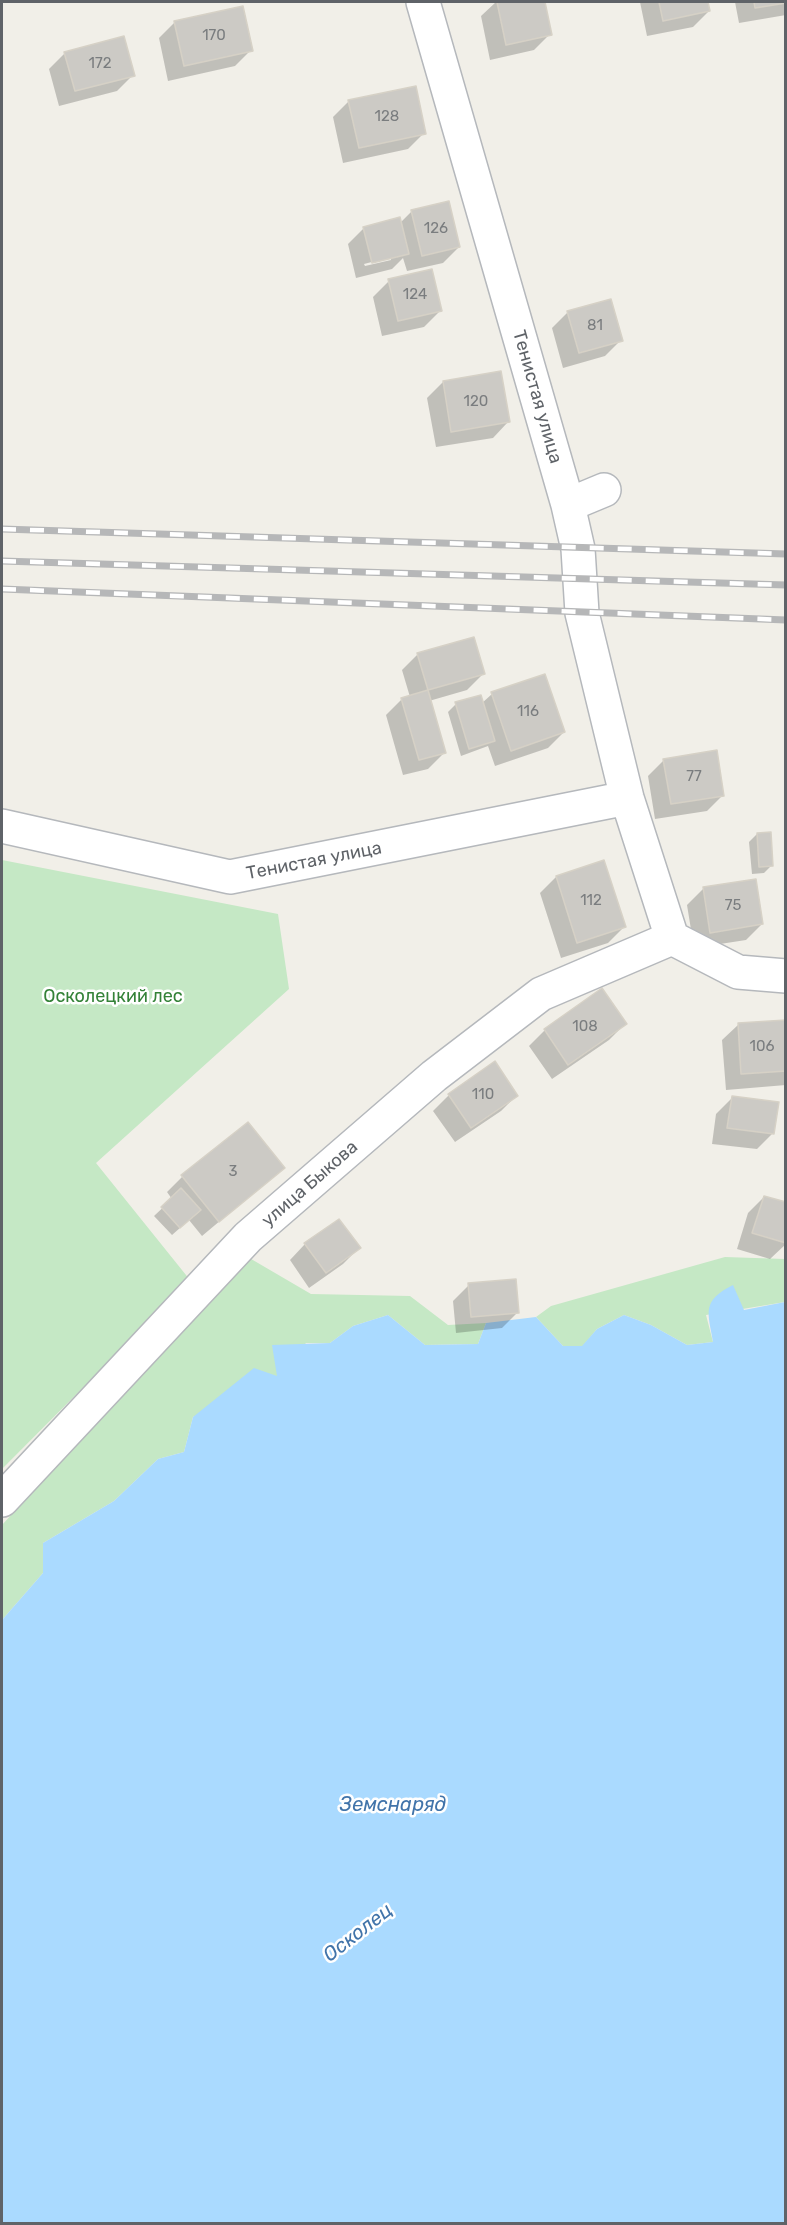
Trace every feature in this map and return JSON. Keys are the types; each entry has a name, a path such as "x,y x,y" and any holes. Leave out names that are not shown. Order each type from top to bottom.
{"street":[{"name":"Тенистая улица","path":"423,2 568,505 578,549 582,613 627,798 672,938"},
{"path":"568,505 604,490"},
{"name":"Тенистая улица","path":"2,825 230,877 627,798"},
{"path":"672,938 738,972 786,976"},
{"name":"улица Быкова","path":"2,1500 248,1237 434,1076 541,994 672,938"}],"green space":[{"name":"Осколецкий лес","path":"2,860 278,914 289,989 96,1163 190,1280 2,1469"},
{"path":"246,1256 311,1294 410,1296 448,1325 486,1323 478,1344 425,1345 388,1315 353,1326 330,1343 306,1343 278,1376 193,1417 184,1452 158,1459 114,1501 43,1543 43,1573 2,1620 2,1525"},
{"path":"725,1257 785,1259 785,1302 706,1315 713,1342 687,1345 651,1325 624,1315 597,1329 583,1346 563,1346 536,1317 551,1306"}],"water":[{"name":"Земснаряд","path":"733,1285 744,1310 785,1302 785,2223 2,2223 2,1620 43,1573 43,1543 114,1501 158,1459 184,1452 193,1417 254,1368 277,1376 272,1345 330,1343 353,1326 388,1315 425,1345 478,1344 486,1323 536,1317 563,1346 582,1346 597,1329 624,1315 651,1325 687,1345 713,1342 709,1315 711,1302"}],"building":[{"path":"497,2 545,2 552,35 506,45"},
{"path":"659,2 708,2 710,11 663,21"},
{"path":"754,2 786,2 786,3 755,8"},
{"path":"243,6 253,51 184,66 174,21"},
{"path":"124,36 135,76 75,91 64,52"},
{"path":"416,86 426,134 359,148 348,100"},
{"path":"449,201 460,247 422,256 411,210"},
{"path":"400,217 409,254 372,263 363,227"},
{"path":"432,269 442,311 398,321 388,279"},
{"path":"611,299 623,341 579,353 567,311"},
{"path":"501,371 510,422 451,432 443,381"},
{"path":"474,637 485,674 428,690 417,653"},
{"path":"545,674 565,732 511,751 491,692"},
{"path":"428,690 446,753 419,760 401,698"},
{"path":"481,695 495,741 469,749 455,702"},
{"path":"717,750 724,796 671,804 663,759"},
{"path":"771,832 773,866 759,867 757,833"},
{"path":"604,860 626,927 577,943 556,876"},
{"path":"756,879 763,924 710,933 703,887"},
{"path":"602,988 627,1024 568,1065 544,1029"},
{"path":"786,1020 786,1071 741,1074 738,1023"},
{"path":"495,1061 518,1096 471,1128 448,1094"},
{"path":"732,1096 779,1102 774,1134 727,1128"},
{"path":"248,1122 285,1168 219,1222 181,1175"},
{"path":"181,1188 201,1210 180,1228 161,1207"},
{"path":"764,1196 786,1202 786,1243 752,1233"},
{"path":"339,1219 361,1248 326,1273 304,1243"},
{"path":"516,1279 519,1313 471,1317 468,1283"}],"railway":[{"path":"2,529 786,554"},
{"path":"2,561 786,585"},
{"path":"2,589 786,620"}],"water label":[{"name":"Осколец","path":"358,1933"}]}
